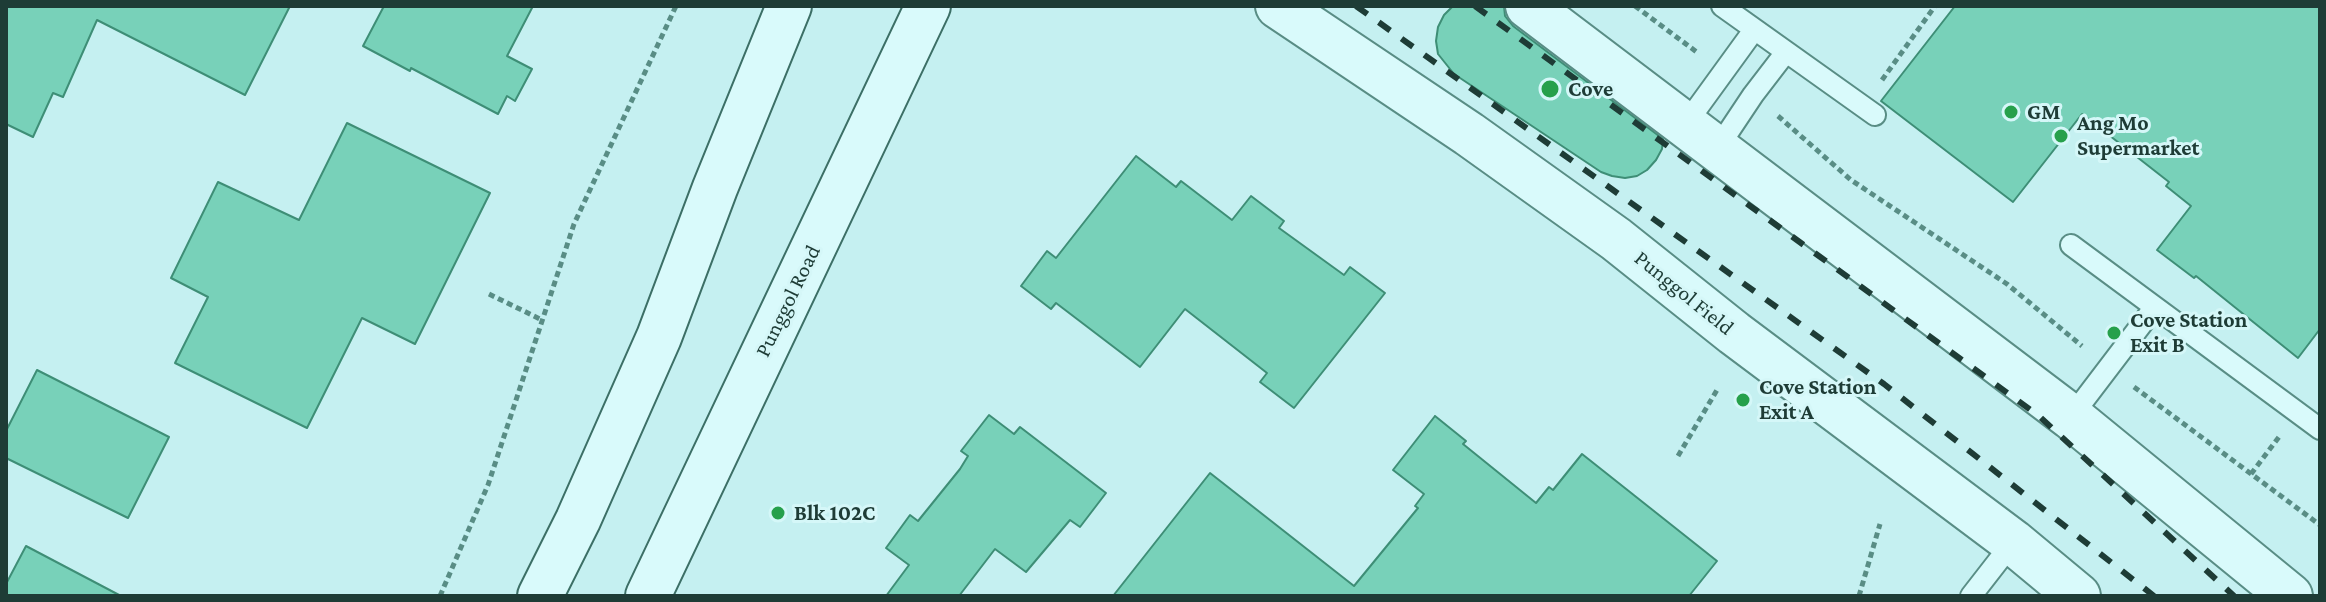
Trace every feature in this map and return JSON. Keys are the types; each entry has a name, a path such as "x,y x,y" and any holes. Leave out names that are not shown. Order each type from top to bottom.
{"street":[{"path":"540,596 578,520 659,337 789,6"},
{"name":"Punggol Field","path":"1278,6 1469,134 1616,239 1734,333 2013,542 2078,596"},
{"path":"1528,6 2071,417 2290,596"},
{"name":"Punggol Road","path":"648,596 932,10"}],"lane":[{"path":"1722,6 1869,110"},
{"path":"1701,137 1723,72 1754,30"},
{"path":"1701,137 1753,95 1786,52"},
{"path":"2071,245 2320,429"},
{"path":"2071,417 2154,308"},
{"path":"1971,596 2013,542"}],"path":[{"path":"440,596 488,485 574,224 676,6"},
{"path":"1635,6 1723,72"},
{"path":"1869,110 1935,6"},
{"path":"1753,95 1851,180 2007,284 2108,368 2320,525"},
{"path":"489,294 542,320"},
{"path":"1678,456 1717,390"},
{"path":"2251,474 2266,453"},
{"path":"2314,521 2320,512"},
{"path":"1859,596 1880,524"}],"building":[{"path":"6,6 290,6 245,95 97,20 63,97 53,93 33,137 6,124"},
{"path":"384,6 533,6 507,56 532,69 515,101 507,96 498,114 363,46"},
{"name":"Cove","path":"1453,6 1504,6 1505,16 1513,26 1663,139 1656,160 1637,176 1625,178 1601,172 1454,74 1438,54 1436,41 1438,27"},
{"path":"1955,6 2320,6 2320,329 2298,358 2196,276 2194,278 2157,250 2191,206 2166,186 2169,182 2082,114 2013,202 1881,101"},
{"path":"347,123 490,193 415,344 362,318 307,428 175,363 208,297 171,278 218,182 299,220"},
{"path":"1136,156 1176,187 1181,181 1232,220 1251,196 1284,221 1279,228 1344,275 1350,267 1385,293 1294,408 1260,382 1267,373 1185,309 1140,367 1056,303 1051,309 1021,286 1047,251 1056,258"},
{"path":"37,370 169,437 128,518 6,458 6,431"},
{"path":"989,415 1014,434 1020,427 1106,493 1080,527 1070,520 1026,572 995,549 959,596 886,596 909,565 886,548 910,515 918,521 960,469 968,456 961,451"},
{"path":"1435,416 1466,441 1463,444 1536,503 1549,487 1553,490 1582,454 1717,561 1689,596 1113,596 1210,473 1354,586 1418,508 1415,506 1424,494 1393,470"},
{"path":"26,546 121,596 6,596 6,584"}],"railway":[{"path":"1356,6 1884,384 2154,596"},
{"path":"1475,6 2039,416 2234,596"}],"place":[{"name":"Cove","path":"1550,89"},
{"name":"GM","path":"2011,112"},
{"name":"Ang Mo Supermarket","path":"2061,136"},
{"name":"Cove Station Exit B","path":"2114,333"},
{"name":"Cove Station Exit A","path":"1743,400"},
{"name":"Blk 102C","path":"778,513"}]}
